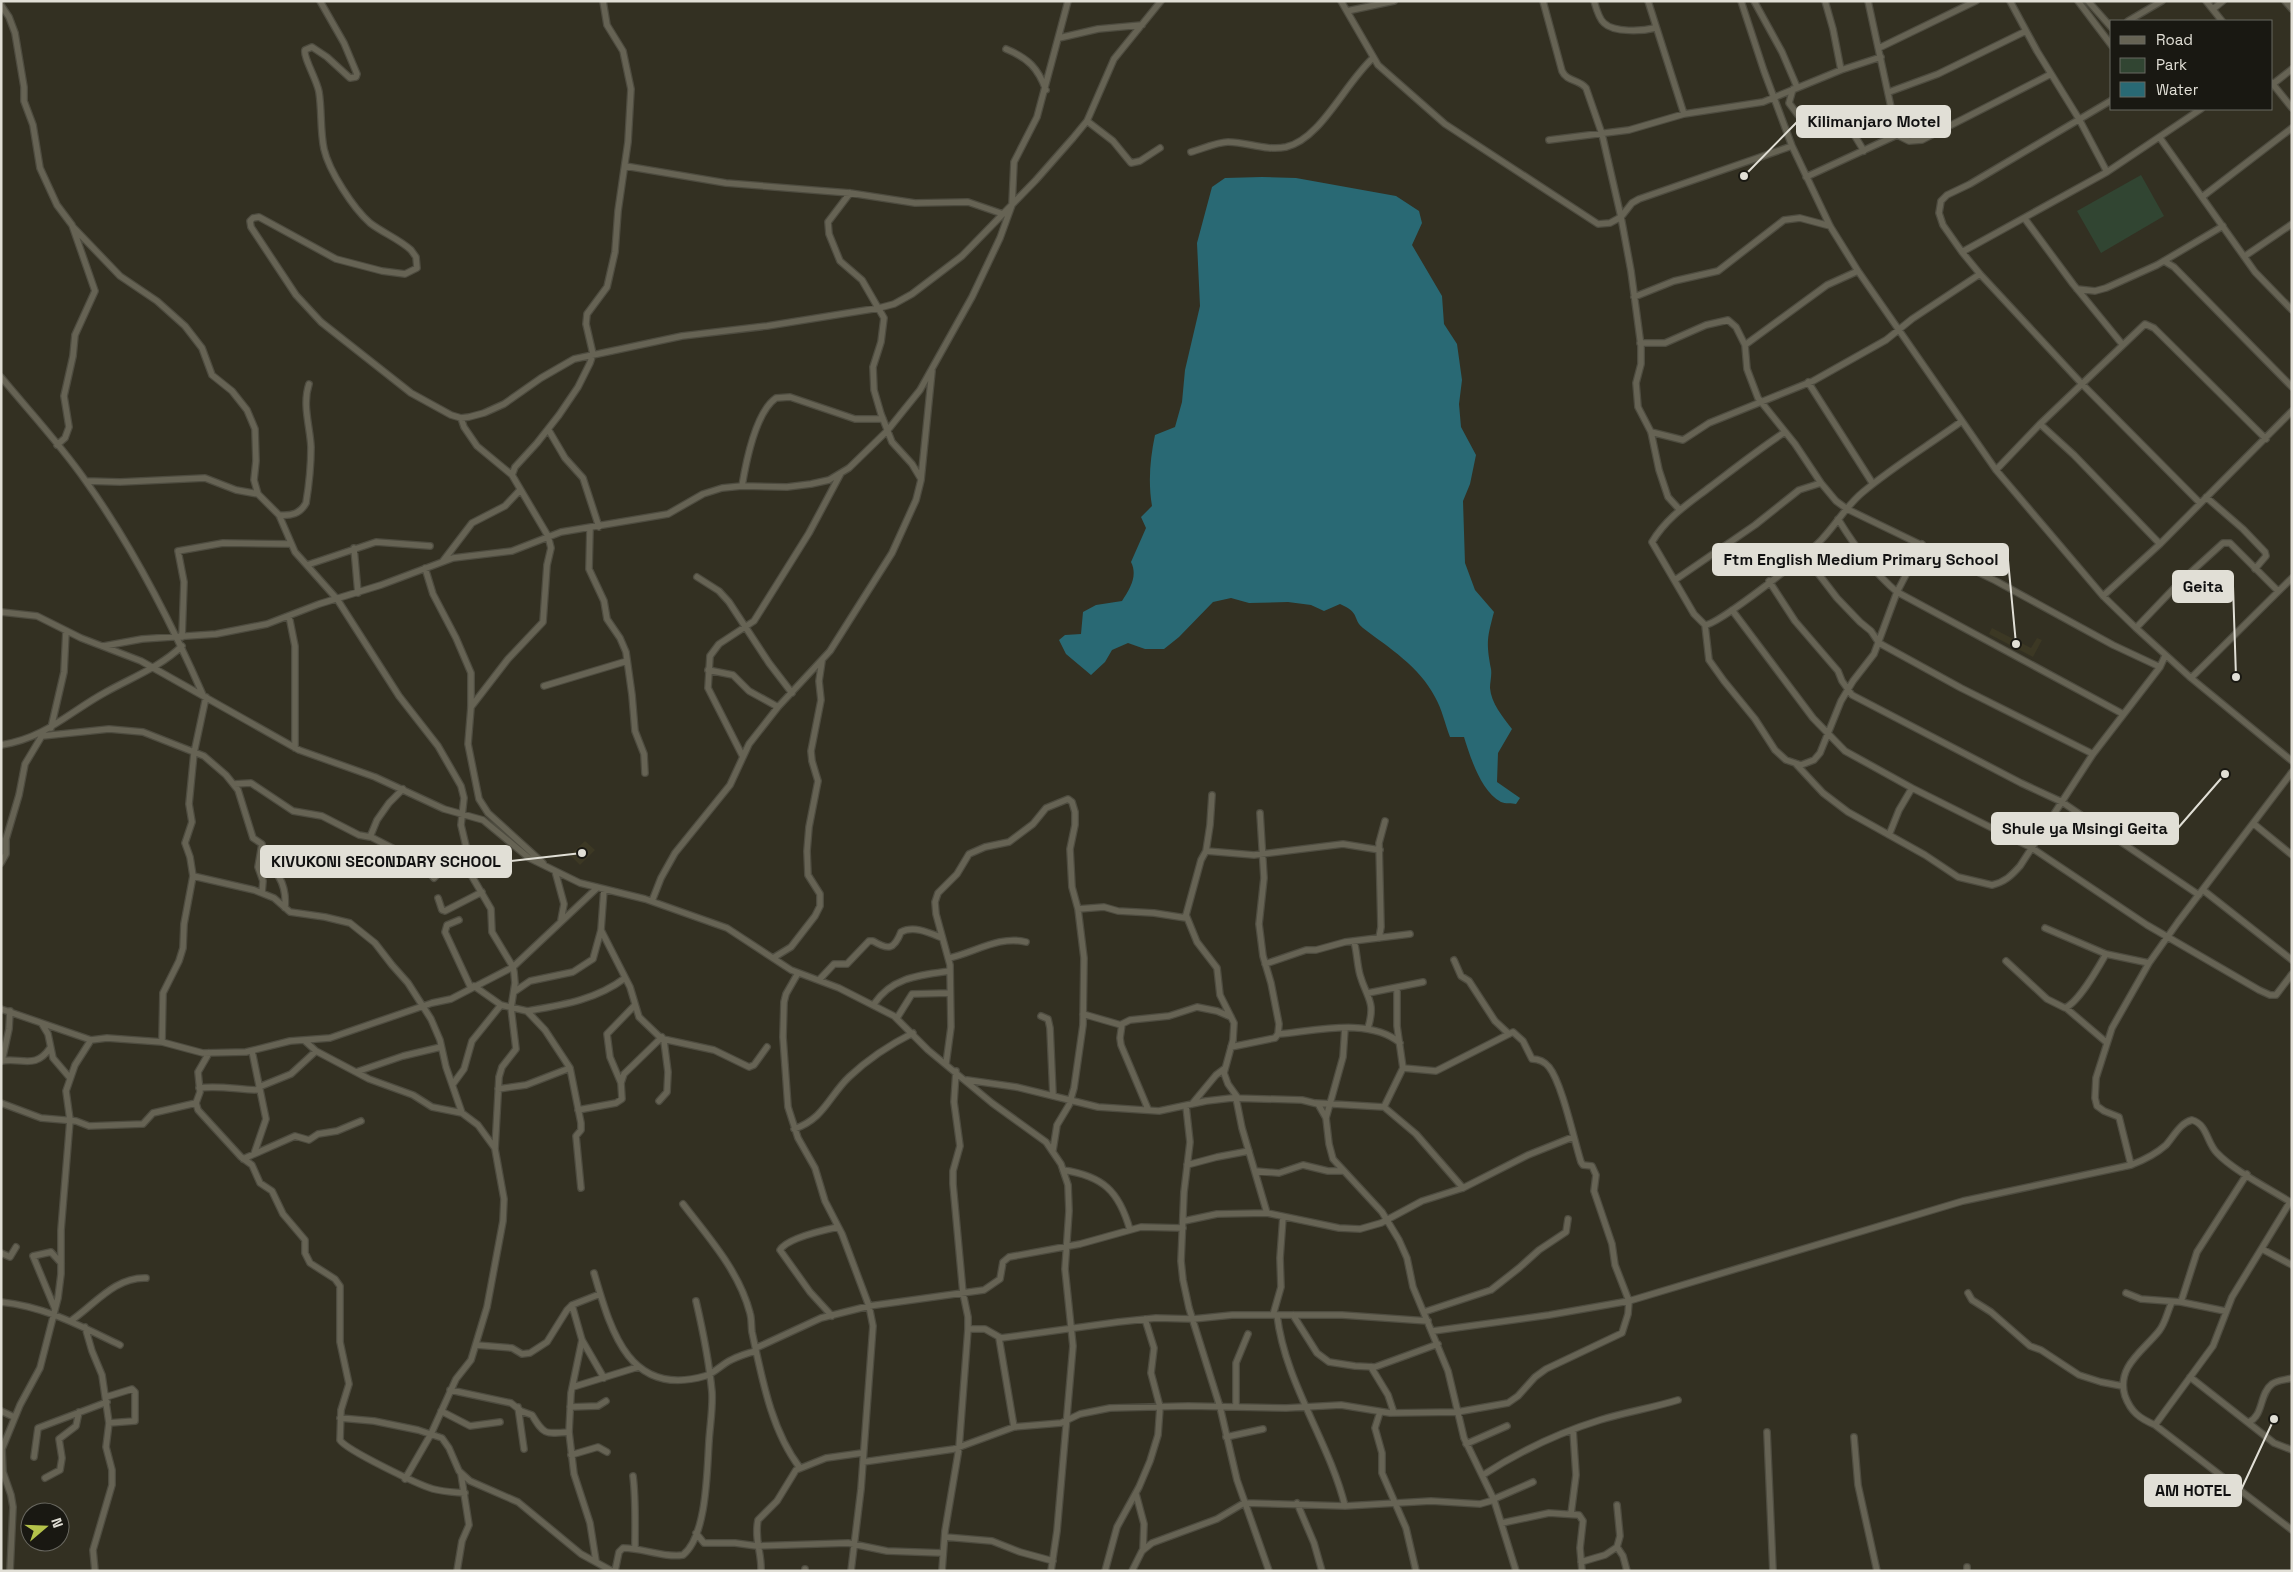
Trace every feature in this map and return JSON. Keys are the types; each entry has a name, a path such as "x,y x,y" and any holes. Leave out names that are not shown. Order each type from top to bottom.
{"street":[{"path":"320,1 344,43 358,74 356,77 350,78 319,51 312,47 305,50 304,54 316,77 319,92 322,138 328,162 357,208 369,222 411,250 416,257 417,268 405,274 382,271 336,259 259,217 253,218 250,221 251,227 296,295 321,322 411,393 438,409 461,418 484,413 504,404 563,365 593,354 682,336 767,326 879,308 901,301 943,272 1053,162 1087,121 1114,59 1161,1"},
{"path":"512,475 515,467 548,429 578,387 593,354 586,324 587,314 604,294 609,280 617,240 618,211 630,114 630,84 624,51 607,25 603,1"},
{"path":"102,646 142,639 180,637 242,629 289,616 319,604 358,593 443,561 463,556 512,551 548,536 668,514 707,492 742,486 799,486 829,480 854,465 912,402 972,297 1000,238 1012,205 1014,162 1034,124 1046,90 1068,1"},
{"path":"1342,1 1374,58 1427,110 1445,124 1598,224 1610,223 1621,217 1632,203 1639,199 1792,146"},
{"path":"1347,11 1394,1"},
{"path":"1543,1 1562,71 1567,78 1581,83 1586,88 1602,134 1621,217 1634,297 1641,364 1636,383 1638,405 1651,432 1666,492 1672,504 1679,509"},
{"path":"1594,1 1602,22 1607,25 1634,32 1655,28"},
{"path":"1648,1 1655,28 1684,114"},
{"path":"1741,1 1773,98 1806,178 1830,226 1858,271 1996,470 2103,596 2165,656 2292,761"},
{"path":"1754,1 1782,52 1795,88 1789,103 1798,116 1819,126 1844,123 1850,128 1864,151"},
{"path":"1824,1 1833,29 1841,70"},
{"path":"1868,1 1897,135"},
{"path":"1879,48 1976,1"},
{"path":"2010,1 2108,172"},
{"path":"2078,1 2110,43"},
{"path":"2088,1 2110,26"},
{"path":"2130,20 2162,1"},
{"path":"2206,1 2221,20"},
{"path":"2212,9 2222,1"},
{"path":"2288,2 2292,9"},
{"path":"1,5 9,17 15,33 24,87 24,101 33,125 38,160 51,193 72,225 120,276 157,301 189,330 202,348 212,375 232,391 247,410 255,429 256,461 254,480 258,494 279,515 291,544 337,599 398,696 448,761 464,792 461,828 469,857 470,873 492,911 492,932 512,966 514,992 511,1008 516,1049 500,1070 494,1149 504,1199 503,1220 487,1307 471,1360 450,1390 432,1434 404,1478"},
{"path":"1059,38 1098,29 1142,25"},
{"path":"2101,31 2110,27"},
{"path":"1889,92 1938,74 2026,31"},
{"path":"1006,49 1032,63 1038,70 1046,90"},
{"path":"1549,140 1630,130 1684,114 1749,104 1773,98 1841,70 1881,57"},
{"path":"1191,152 1226,142 1274,148 1295,144 1310,136 1353,79 1374,58"},
{"path":"2273,83 2292,69"},
{"path":"1897,135 1909,141 1922,140 2052,74"},
{"path":"2273,85 2292,108"},
{"path":"2110,101 1943,198 1939,206 1941,218 1962,252 1980,274 2082,384 2200,503"},
{"path":"1962,252 2108,172 2200,110"},
{"path":"1087,121 1113,141 1131,163 1140,161 1160,148"},
{"path":"2202,197 2292,128"},
{"path":"1806,178 1897,135"},
{"path":"2160,138 2267,285 2292,310"},
{"path":"625,166 715,182 850,193 915,203 968,202 1003,214"},
{"path":"850,193 828,222 829,234 840,261 862,280 879,308 884,325 872,373 874,390 892,442 912,464 921,480"},
{"path":"1634,297 1674,281 1718,270 1784,220 1800,218 1830,226"},
{"path":"2025,219 2077,289 2122,344"},
{"path":"2245,256 2292,224"},
{"path":"57,445 65,438 69,427 64,396 73,356 75,335 95,291 72,225"},
{"path":"2077,289 2100,290 2164,261 2223,226"},
{"path":"2164,261 2174,267 2292,387"},
{"path":"1745,345 1827,285 1858,271"},
{"path":"1651,432 1684,440 1709,423 1762,403 1808,382 1886,340 1898,329 1980,274"},
{"path":"1640,343 1665,343 1706,325 1728,320 1736,327 1745,345 1745,358 1749,379 1762,403 1836,501 1847,509 1922,544 2160,667"},
{"path":"1996,470 2141,325 2151,325 2266,439"},
{"path":"652,902 661,878 675,853 730,785 742,755 778,707 822,660 850,622 892,553 916,500 921,480 932,368"},
{"path":"1,376 86,481 116,527 180,637"},
{"path":"1808,382 1873,484"},
{"path":"279,515 293,515 299,512 306,503 310,446 305,395 309,384"},
{"path":"742,486 748,455 766,406 776,398 782,396 798,400 820,409 855,419 883,420"},
{"path":"2103,596 2160,544 2292,411"},
{"path":"461,418 464,427 477,446 512,475 548,536 551,548 547,565 543,622 508,659 471,708"},
{"path":"1705,625 1712,624 1732,610 1804,555 1822,540 1838,518 1873,484 1962,421"},
{"path":"2040,424 2074,455 2160,544"},
{"path":"548,429 565,458 583,478 599,527"},
{"path":"1785,432 1752,454 1679,509 1663,525 1652,542 1694,614 1705,625 1709,660 1755,719 1775,750 1786,760 1801,765 1814,760 1820,753 1829,736 1834,715 1848,690 1870,661 1879,644 1897,592 1922,544"},
{"path":"742,755 719,707 709,691 708,670 710,656 716,646 754,621 809,532 841,473"},
{"path":"86,481 120,482 205,478 236,490 258,494"},
{"path":"1675,580 1755,525 1797,491 1821,483"},
{"path":"443,561 472,523 505,506 520,490"},
{"path":"2206,497 2243,529 2265,552 2266,556 2256,569"},
{"path":"1838,518 1858,549 1897,592 2123,714"},
{"path":"590,528 588,555 590,574 604,601 607,619 623,645 627,661 635,731 644,754 645,773"},
{"path":"307,565 354,548 378,542 430,546"},
{"path":"162,1042 163,993 179,961 183,948 184,924 193,876 190,856 185,844 192,822 189,804 194,753 204,696 182,646 180,637 184,582 178,550 222,543 291,544"},
{"path":"2136,628 2179,583 2222,543 2230,543 2278,591"},
{"path":"354,548 358,593"},
{"path":"1804,555 1837,598 1871,631 1879,644 1961,688 2093,754"},
{"path":"425,568 433,594 469,667 472,680 468,754 479,799 488,813 548,868"},
{"path":"697,577 724,596 792,693"},
{"path":"2191,678 2292,578"},
{"path":"1769,581 1795,621 1838,671 1848,690 1858,699 2042,794 2062,802 2199,895"},
{"path":"1732,610 1813,718 1845,751 1912,788 2032,848 2168,938 2270,995 2278,993 2292,974"},
{"path":"1,612 37,616 66,631 153,668 295,748 367,774 444,809 488,823 525,855 580,883 652,902 727,928 798,973 874,1004 897,1018 928,1050 1040,1138 1053,1150 1063,1170 1069,1198 1065,1247 1067,1285 1073,1328 1072,1372 1051,1571"},
{"path":"289,616 296,655 295,748"},
{"path":"51,728 64,672 66,631"},
{"path":"1,864 6,854 6,839 19,796 25,764 43,734 107,691 153,668 182,646"},
{"path":"1796,764 1823,793 1848,812 1934,860 1958,877 1992,885 2009,879 2032,848 2093,754 2160,667 2165,656"},
{"path":"773,958 792,947 815,916 820,906 820,894 808,875 806,851 818,782 811,750 822,700 819,681 822,660"},
{"path":"544,686 627,661"},
{"path":"708,670 733,675 749,691 778,707"},
{"path":"1,745 43,734 109,729 143,732 204,756 214,762 234,784 246,811 254,838 262,844 258,867 263,881 262,893"},
{"path":"2131,1165 2119,1116 2104,1111 2095,1102 2096,1078 2106,1042 2149,963 2292,772"},
{"path":"234,784 251,782 293,811 322,816 359,835 371,837 420,862 434,878 445,867 469,857"},
{"path":"1889,835 1899,810 1912,788"},
{"path":"371,837 377,820 389,803 403,790"},
{"path":"1212,795 1206,851 1187,906 1186,918 1197,942 1217,968 1220,995 1234,1024 1231,1047 1224,1069 1226,1081 1237,1098 1249,1151 1267,1213"},
{"path":"946,1064 951,1036 950,971 949,958 936,914 935,902 938,894 957,874 967,857 979,849 1010,842 1033,824 1049,806 1068,798 1072,802 1075,812 1075,825 1070,849 1072,886 1078,909 1084,958 1083,1014 1080,1049 1071,1100 1057,1125 1053,1150"},
{"path":"1260,813 1264,878 1258,924 1265,964 1274,997 1278,1034"},
{"path":"1378,938 1381,927 1380,835 1385,821"},
{"path":"2254,824 2292,855"},
{"path":"1206,851 1239,855 1263,854 1343,844 1380,850"},
{"path":"260,858 270,865 284,885 285,908"},
{"path":"555,871 564,904 561,922"},
{"path":"193,876 262,893 277,900 290,912 325,917 353,926 380,948 392,966 411,987 431,1020 453,1084 457,1104 462,1113"},
{"path":"1,1009 42,1024 58,1027 91,1040 108,1038 162,1042 209,1053 252,1051 290,1041 322,1040 341,1036 422,1007 451,999 512,966 597,888"},
{"path":"514,992 530,981 573,972 588,964 596,953 601,930 604,889"},
{"path":"2204,890 2292,960"},
{"path":"438,898 444,912 482,892"},
{"path":"1078,909 1104,907 1118,911 1156,913 1186,918"},
{"path":"459,920 447,925 445,932 472,987 500,1005 527,1011 584,999 613,987 625,978"},
{"path":"2045,928 2106,954 2149,963"},
{"path":"818,980 834,964 846,964 869,941 873,940 884,947 892,946 897,943 901,932 910,929 924,931 942,938"},
{"path":"601,930 625,978 642,1022 662,1038 714,1050 749,1067 754,1065 767,1047"},
{"path":"1265,964 1304,950 1316,950 1354,941 1410,934"},
{"path":"949,958 1004,940 1026,942"},
{"path":"1354,941 1360,974 1368,993 1371,1011 1368,1028"},
{"path":"2066,1008 2087,983 2106,954"},
{"path":"1454,960 1461,976 1469,981 1486,1010 1509,1034"},
{"path":"2006,961 2047,999 2066,1008 2106,1042"},
{"path":"874,1004 885,990 902,980 950,971"},
{"path":"798,973 786,994 783,1030 786,1098 794,1130 815,1168 825,1201 838,1226 869,1306 873,1336 851,1571"},
{"path":"1368,993 1422,982"},
{"path":"1384,1107 1403,1068 1397,988"},
{"path":"897,1018 912,994 950,993"},
{"path":"453,1084 464,1069 472,1041 500,1005"},
{"path":"578,1110 620,1102 623,1097 621,1083 610,1057 606,1034 635,1005"},
{"path":"1083,1014 1121,1025 1130,1020 1169,1016 1197,1008 1210,1009 1231,1017"},
{"path":"10,1011 9,1029 1,1061 34,1061 44,1056 50,1048"},
{"path":"527,1011 545,1030 570,1068 581,1128 576,1134 576,1155 581,1188"},
{"path":"1041,1016 1048,1019 1050,1028 1053,1095"},
{"path":"42,1024 48,1034 53,1058 70,1078"},
{"path":"1121,1025 1121,1045 1148,1109"},
{"path":"1231,1047 1266,1041 1276,1037 1278,1034 1345,1028 1368,1028 1389,1034 1400,1043"},
{"path":"1326,1118 1343,1057 1345,1028"},
{"path":"794,1130 822,1113 848,1078 868,1061 912,1033"},
{"path":"862,1462 959,1448 1014,1428 1056,1424 1084,1412 1106,1409 1341,1405 1394,1413 1458,1412 1508,1403 1546,1369 1622,1333 1632,1300 1615,1265 1612,1244 1594,1191 1595,1172 1592,1166 1582,1164 1559,1089 1550,1069 1539,1060 1532,1059 1515,1033 1509,1034 1436,1071 1403,1068"},
{"path":"621,1083 627,1070 638,1063 662,1038"},
{"path":"659,1100 667,1092 668,1072 662,1038"},
{"path":"10,1571 12,1508 11,1495 2,1475 2,1449 14,1417 40,1368 55,1312 60,1288 61,1230 70,1120 66,1096 70,1078 81,1054 91,1040"},
{"path":"305,1041 316,1051 356,1072 413,1095 432,1107 462,1113 478,1124 494,1149"},
{"path":"356,1072 403,1056 441,1046"},
{"path":"252,1051 266,1119 254,1154"},
{"path":"200,1088 213,1086 234,1090 260,1089 291,1074 316,1051"},
{"path":"196,1104 200,1095 198,1072 209,1053"},
{"path":"498,1089 526,1085 570,1068"},
{"path":"1224,1069 1216,1075 1189,1105 1190,1142 1184,1192 1181,1261 1183,1280 1193,1319 1220,1407 1244,1503 1269,1571"},
{"path":"942,1571 944,1537 959,1448 968,1329 953,1184 953,1171 960,1146 954,1102 956,1071"},
{"path":"966,1080 993,1082 1098,1106 1159,1111 1213,1100 1237,1098 1302,1100 1316,1103 1384,1107 1416,1134 1463,1188"},
{"path":"1316,1103 1323,1110 1331,1152 1342,1171 1388,1219 1407,1258 1413,1287 1433,1330 1448,1371 1466,1444 1494,1499 1516,1571"},
{"path":"1,1104 41,1118 70,1120 89,1126 144,1124 153,1114 196,1104"},
{"path":"196,1104 201,1114 243,1159 252,1164 260,1184 272,1191 283,1214 304,1240 305,1253 310,1263 335,1279 340,1286 340,1342 349,1384 343,1398 340,1418 339,1435 343,1444 404,1478 436,1490 465,1492"},
{"path":"1433,1330 1549,1315 1632,1300 1963,1201 2131,1165 2144,1160 2159,1150 2185,1123 2192,1120 2201,1124 2216,1152 2291,1202 2226,1311 2213,1346 2155,1425"},
{"path":"243,1159 295,1136 309,1140 318,1134 337,1131 361,1121"},
{"path":"594,1273 614,1333 629,1357 638,1367 651,1376 666,1380 693,1378 709,1374 732,1359 756,1350 811,1321 869,1306 963,1293 976,1293 995,1285 1002,1276 1002,1262 1006,1258 1065,1247 1148,1226 1184,1224 1217,1214 1267,1213 1353,1230 1388,1219 1422,1201 1463,1188 1528,1155 1573,1137"},
{"path":"1188,1165 1249,1151"},
{"path":"1255,1171 1279,1173 1303,1165 1328,1171 1342,1171"},
{"path":"1063,1170 1092,1177 1109,1188 1123,1206 1130,1230"},
{"path":"2181,1302 2197,1252 2247,1174"},
{"path":"683,1204 723,1254 736,1279 750,1314 756,1350 771,1408 789,1452 800,1468"},
{"path":"1283,1217 1280,1258 1281,1287 1275,1315 1289,1365 1345,1506"},
{"path":"1424,1312 1491,1290 1539,1250 1566,1232 1568,1219"},
{"path":"832,1316 810,1292 780,1250 784,1245 806,1235 838,1226"},
{"path":"1,1254 10,1257 16,1247"},
{"path":"2262,1249 2292,1265"},
{"path":"55,1312 33,1256 51,1252 61,1264"},
{"path":"72,1320 108,1291 130,1280 146,1278"},
{"path":"1968,1292 1972,1300 1991,1312 2030,1346 2086,1377 2122,1386"},
{"path":"2126,1293 2141,1299 2181,1302 2226,1311"},
{"path":"476,1345 512,1348 522,1354 530,1353 547,1342 561,1317 572,1306 600,1294"},
{"path":"461,1474 478,1486 518,1502 581,1554 596,1560 614,1571 619,1552 623,1548 635,1548 670,1555 683,1555 690,1547 701,1517 707,1483 712,1393 705,1337 696,1301"},
{"path":"1,1302 55,1312 120,1345"},
{"path":"2172,1302 2163,1325 2126,1370 2122,1386 2132,1412 2155,1425 2292,1530"},
{"path":"572,1306 582,1340 604,1378"},
{"path":"968,1329 985,1330 999,1338 1145,1319 1193,1319 1232,1315 1342,1315 1428,1321"},
{"path":"1292,1315 1324,1360 1342,1364 1371,1367 1438,1344"},
{"path":"1105,1571 1117,1527 1136,1494 1158,1436 1160,1407 1151,1376 1154,1347 1145,1319"},
{"path":"85,1327 92,1351 102,1372 108,1423 106,1443 112,1470 112,1485 94,1550 95,1571"},
{"path":"1236,1407 1236,1363 1248,1334"},
{"path":"999,1338 1014,1428"},
{"path":"582,1340 570,1407 569,1432 574,1474 590,1523 596,1560"},
{"path":"573,1386 638,1367"},
{"path":"1371,1367 1386,1392 1394,1413"},
{"path":"2190,1377 2274,1443 2292,1450"},
{"path":"2249,1422 2257,1416 2265,1393 2271,1385 2292,1378"},
{"path":"34,1457 36,1429 132,1389 136,1395 135,1420 108,1423"},
{"path":"450,1390 511,1402 532,1415 542,1432 569,1432"},
{"path":"1483,1475 1530,1447 1597,1421 1678,1400"},
{"path":"570,1407 598,1406 606,1401"},
{"path":"518,1407 524,1449"},
{"path":"441,1410 470,1426 500,1422"},
{"path":"1,1411 14,1417"},
{"path":"45,1478 60,1470 62,1458 59,1439 76,1426 79,1412"},
{"path":"1380,1412 1375,1425 1382,1453 1382,1473 1410,1539 1416,1571"},
{"path":"340,1418 374,1421 432,1434 445,1441 461,1474 469,1525 462,1541 457,1571"},
{"path":"1466,1444 1507,1426"},
{"path":"1226,1437 1263,1429"},
{"path":"1571,1514 1576,1474 1574,1430"},
{"path":"1767,1432 1773,1571"},
{"path":"1854,1436 1858,1485 1876,1571"},
{"path":"571,1455 598,1448 607,1452"},
{"path":"761,1571 757,1546 758,1520 777,1501 791,1475 800,1468 826,1458 862,1453"},
{"path":"633,1476 636,1502 634,1518 635,1548"},
{"path":"1142,1550 1154,1542 1222,1517 1244,1503 1297,1503 1345,1506 1431,1501 1480,1504 1533,1482"},
{"path":"1132,1571 1142,1550 1144,1524 1136,1494"},
{"path":"1297,1503 1314,1543 1322,1571"},
{"path":"1581,1562 1605,1555 1617,1547 1620,1536 1617,1505"},
{"path":"1502,1524 1549,1513 1579,1515 1582,1519 1582,1571"},
{"path":"696,1533 702,1543 735,1543 757,1546 854,1544 887,1551 943,1553"},
{"path":"944,1537 992,1541 1020,1552 1053,1561"},
{"path":"1617,1547 1623,1556 1627,1571"}],"shaded area":[{"path":"1992,628 2031,648 2037,638 2042,640 2033,657 1989,634"},
{"path":"585,841 595,850 580,865 570,855"}],"green space":[{"path":"2141,175 2164,216 2101,253 2077,211"}],"water":[{"path":"1225,178 1296,178 1396,196 1419,211 1422,223 1412,245 1442,296 1444,324 1457,344 1462,380 1459,404 1461,427 1476,455 1470,484 1463,501 1465,563 1475,590 1494,612 1488,640 1491,671 1490,688 1495,704 1512,729 1498,753 1497,782 1520,798 1516,804 1501,802 1494,797 1482,782 1464,737 1450,737 1442,712 1421,676 1403,658 1363,628 1351,610 1340,604 1324,611 1311,605 1288,602 1249,603 1231,598 1213,602 1179,637 1164,649 1145,649 1128,643 1112,650 1105,662 1091,675 1066,654 1059,640 1065,635 1081,634 1083,612 1096,605 1122,601 1130,587 1134,572 1131,562 1146,528 1141,517 1152,506 1150,470 1155,435 1175,427 1182,402 1185,370 1200,306 1197,243 1212,187"}],"place":[{"name":"Kilimanjaro Motel","path":"1744,176"},
{"name":"Ftm English Medium Primary School","path":"2016,644"},
{"name":"Geita","path":"2236,677"},
{"name":"Shule ya Msingi Geita","path":"2225,774"},
{"name":"KIVUKONI SECONDARY SCHOOL","path":"582,853"},
{"name":"AM HOTEL","path":"2274,1419"}]}
